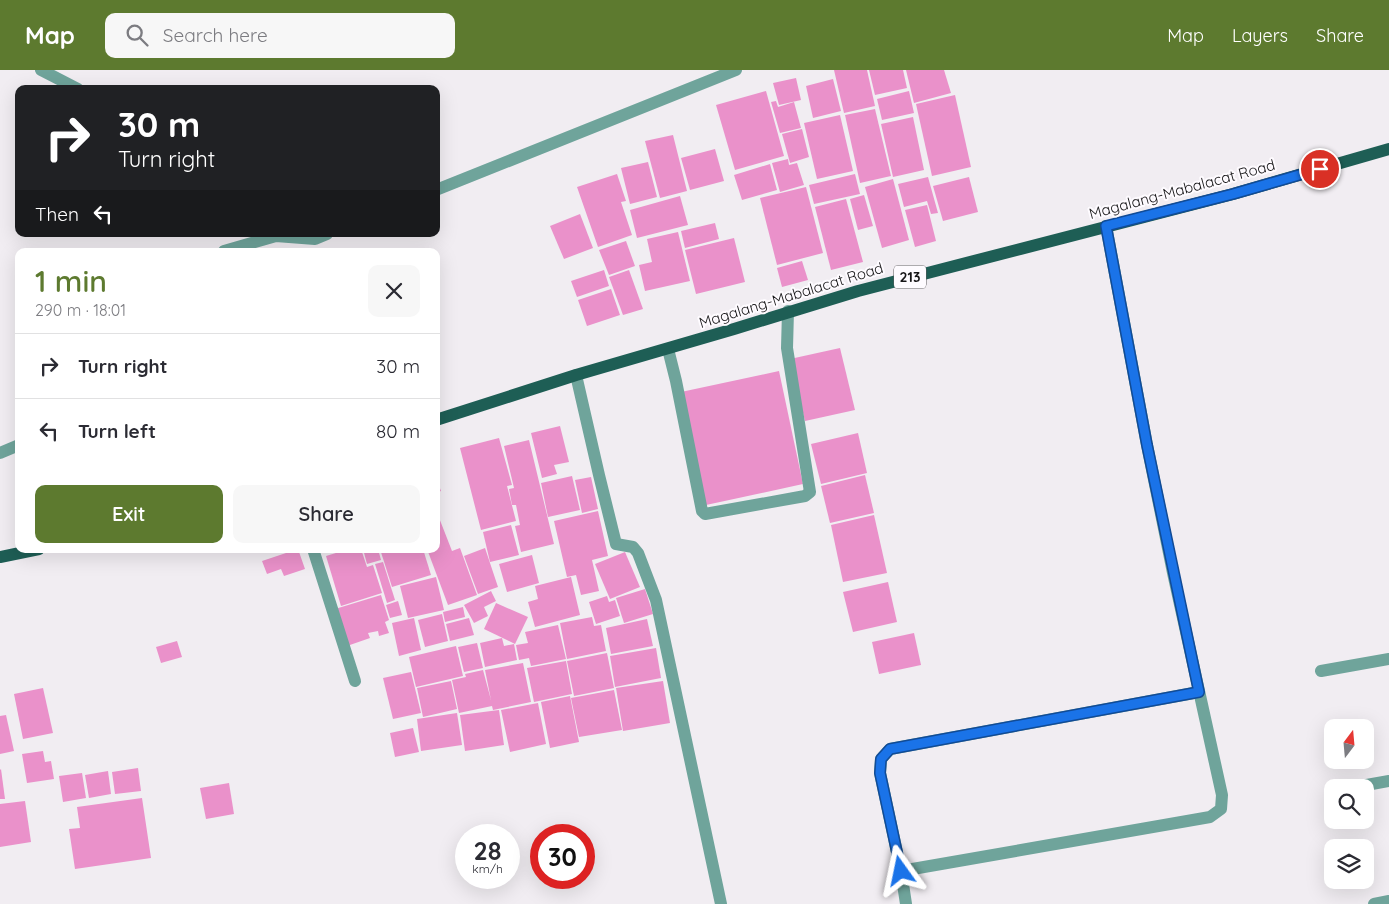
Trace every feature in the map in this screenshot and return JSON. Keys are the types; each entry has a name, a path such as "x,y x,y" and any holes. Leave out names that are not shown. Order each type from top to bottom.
{"main road":[{"name":"Magalang-Mabalacat Road","path":"440,419 576,375 668,349 858,290 1233,194 1389,149"},
{"path":"0,557 20,553"}],"street":[{"path":"41,70 70,85"},
{"path":"440,188 736,70"},
{"path":"901,871 1210,817 1221,810 1222,794 1147,445 1106,226"},
{"path":"234,248 273,237"},
{"path":"668,349 702,511 705,514 805,496 810,492 786,348 788,311"},
{"path":"576,375 616,544 633,547 638,553 656,600 721,904"},
{"path":"0,453 15,447"},
{"path":"314,553 355,681"},
{"path":"1321,671 1389,659"},
{"path":"906,904 901,871 880,773 881,759 890,749 1199,692"},
{"path":"1374,784 1389,781"},
{"path":"1374,904 1389,901"}],"building":[{"path":"834,70 867,70 875,106 844,113"},
{"path":"869,70 903,70 907,88 875,95"},
{"path":"906,70 944,70 951,93 914,103"},
{"path":"796,78 801,100 779,105 773,83"},
{"path":"833,79 841,111 813,118 806,86"},
{"path":"766,91 784,156 735,170 716,105"},
{"path":"909,91 914,113 882,120 877,99"},
{"path":"955,95 971,167 932,176 916,104"},
{"path":"776,101 778,107 794,102 801,128 780,133 771,102"},
{"path":"875,109 891,176 860,183 845,115"},
{"path":"840,115 853,171 817,179 804,123"},
{"path":"913,117 924,170 893,177 881,124"},
{"path":"802,129 809,157 790,163 782,134"},
{"path":"673,135 687,191 660,198 645,141"},
{"path":"715,149 724,181 690,190 681,158"},
{"path":"788,159 789,165 797,163 804,185 780,192 772,163"},
{"path":"648,162 657,197 630,204 621,168"},
{"path":"770,164 777,190 742,200 734,175"},
{"path":"617,174 626,201 621,202 632,235 598,247 577,187"},
{"path":"855,174 860,194 814,204 809,185"},
{"path":"928,177 938,213 931,214 927,201 904,207 898,184"},
{"path":"969,177 978,212 943,221 933,186"},
{"path":"893,179 909,240 882,248 865,187"},
{"path":"806,187 823,253 777,265 760,198"},
{"path":"864,195 873,226 858,230 850,199"},
{"path":"680,196 688,225 637,238 630,210"},
{"path":"846,199 863,262 831,270 815,207"},
{"path":"927,205 936,241 915,247 905,210"},
{"path":"580,214 593,248 564,259 550,226"},
{"path":"715,223 719,239 685,248 681,231"},
{"path":"678,232 690,281 645,291 639,265 652,262 647,239"},
{"path":"734,238 745,282 696,294 685,250"},
{"path":"626,241 635,266 609,275 599,250"},
{"path":"802,261 808,280 782,287 777,268"},
{"path":"604,270 609,286 577,297 571,281"},
{"path":"629,270 643,309 623,315 609,277"},
{"path":"611,289 620,315 587,326 578,300"},
{"path":"840,348 855,410 805,421 790,359"},
{"path":"779,371 803,484 706,505 681,392"},
{"path":"560,426 569,462 554,465 557,474 542,478 531,433"},
{"path":"858,433 867,473 821,484 811,444"},
{"path":"499,438 512,485 507,486 516,521 481,530 460,448"},
{"path":"529,440 554,544 521,552 515,526 520,525 516,505 512,505 509,489 514,488 504,446"},
{"path":"865,475 874,513 830,523 821,486"},
{"path":"572,476 580,510 548,517 541,483"},
{"path":"591,477 598,509 582,513 575,480"},
{"path":"598,511 608,556 592,560 599,591 581,595 576,575 567,577 554,521"},
{"path":"874,515 887,573 843,582 831,525"},
{"path":"440,520 452,551 460,548 477,595 448,605 428,553 440,553"},
{"path":"511,525 519,555 490,562 483,532"},
{"path":"485,548 498,587 478,594 464,556"},
{"path":"625,552 640,587 610,599 595,564"},
{"path":"286,553 299,553 305,569 284,576 281,569 267,574 262,561"},
{"path":"336,553 362,553 367,567 373,565 382,593 341,606 326,556"},
{"path":"364,553 379,553 381,560 367,564"},
{"path":"381,553 424,553 431,575 392,587"},
{"path":"532,555 539,583 507,592 499,564"},
{"path":"383,562 395,600 387,603 375,564"},
{"path":"436,577 444,610 408,618 400,586"},
{"path":"571,577 580,615 535,627 528,602 538,599 535,586"},
{"path":"888,582 897,622 853,632 843,592"},
{"path":"645,589 653,614 624,623 616,598"},
{"path":"491,591 496,601 484,607 488,616 474,623 464,605"},
{"path":"381,595 389,620 385,622 389,633 379,636 378,631 368,633 370,638 347,646 335,609"},
{"path":"607,596 609,602 615,600 620,616 596,624 589,602"},
{"path":"398,601 402,615 390,618 386,605"},
{"path":"496,603 528,617 515,644 484,629"},
{"path":"463,607 465,617 445,622 443,612"},
{"path":"442,614 448,641 425,647 418,620"},
{"path":"592,617 594,626 601,625 606,651 567,659 560,623"},
{"path":"414,618 421,650 399,656 392,623"},
{"path":"469,618 474,635 450,641 446,624"},
{"path":"647,619 653,646 611,654 606,628"},
{"path":"558,625 566,659 531,666 529,658 519,660 516,645 528,643 525,632"},
{"path":"914,633 921,665 879,674 872,642"},
{"path":"502,638 504,646 514,644 517,660 485,667 480,643"},
{"path":"177,641 182,657 161,663 156,647"},
{"path":"477,643 483,668 464,672 458,647"},
{"path":"456,646 463,676 416,687 409,657"},
{"path":"656,648 661,678 615,687 610,656"},
{"path":"607,653 614,688 574,696 567,661"},
{"path":"566,661 572,694 534,702 527,668"},
{"path":"523,663 531,702 493,710 492,706 459,713 452,680 466,677 465,674 483,670 491,700 485,670"},
{"path":"411,672 421,713 393,719 383,678"},
{"path":"451,681 457,709 423,717 417,688"},
{"path":"663,681 670,723 623,731 616,688"},
{"path":"43,688 53,733 23,739 14,694"},
{"path":"614,690 622,730 579,737 571,698"},
{"path":"570,696 579,742 550,748 541,702"},
{"path":"538,703 546,744 510,752 501,710"},
{"path":"499,710 504,745 465,751 460,715"},
{"path":"457,713 462,745 421,751 417,719"},
{"path":"6,715 14,751 0,754 0,716"},
{"path":"413,728 419,752 395,757 390,733"},
{"path":"43,751 45,762 51,761 54,779 27,783 22,754"},
{"path":"138,768 141,791 115,794 112,772"},
{"path":"1,769 5,799 0,799"},
{"path":"108,771 111,794 89,798 85,775"},
{"path":"82,773 86,798 63,802 59,776"},
{"path":"229,783 234,814 206,819 200,788"},
{"path":"142,798 151,858 75,869 69,829 80,828 77,807"},
{"path":"25,801 31,842 0,847 0,804"}],"route":[{"path":"901,871 880,773 881,759 890,749 1199,692 1147,445 1106,226 1233,194 1320,169"}]}
